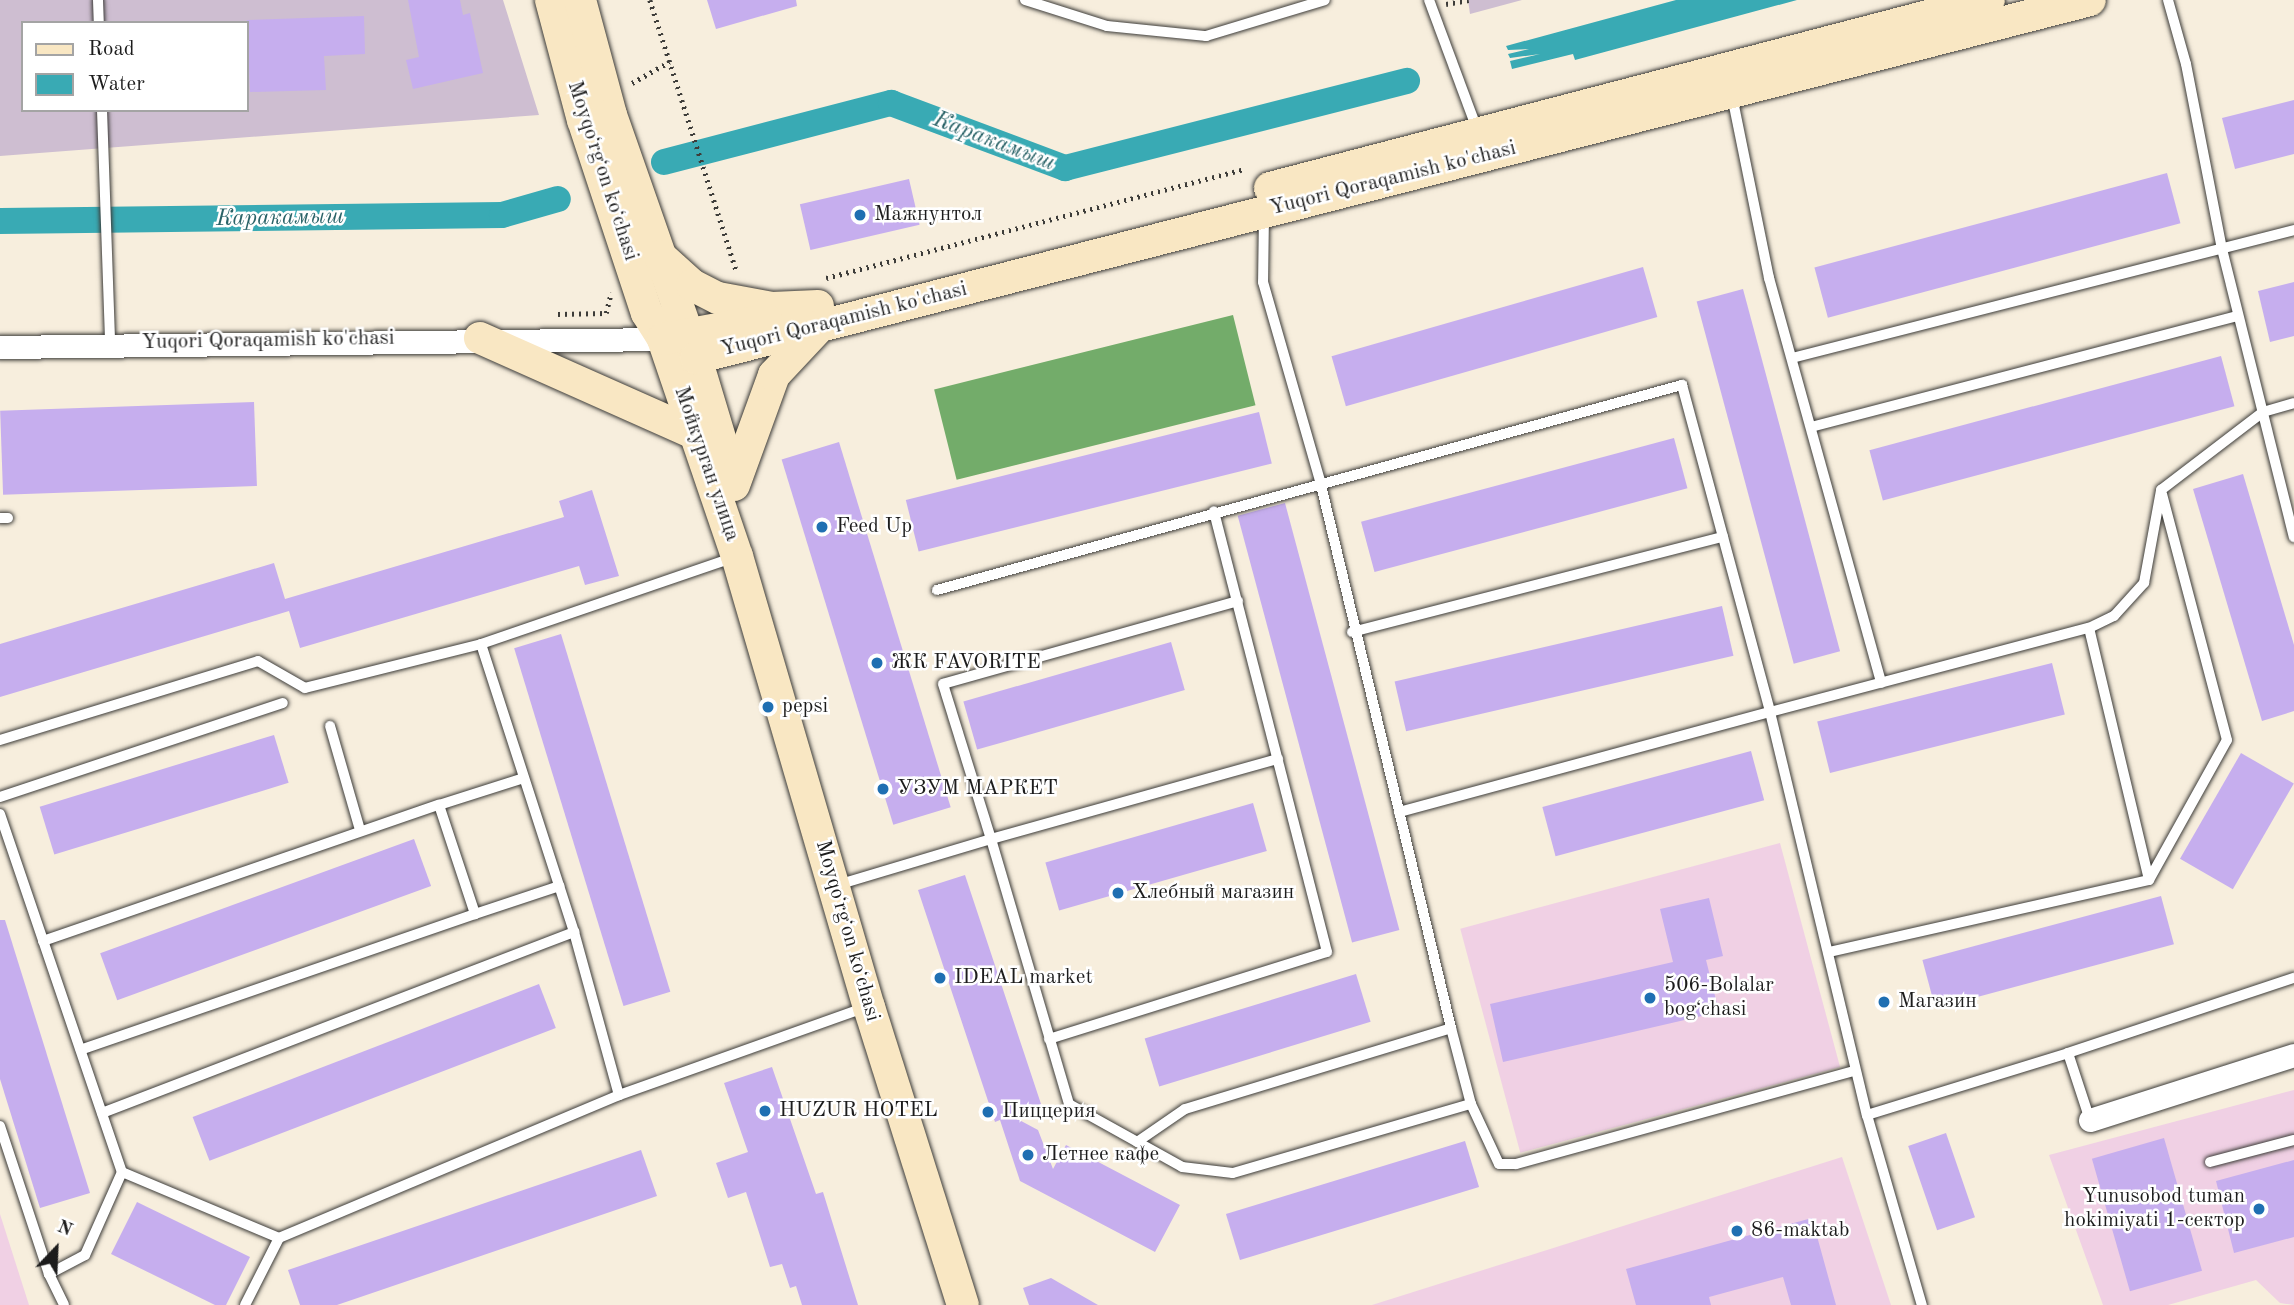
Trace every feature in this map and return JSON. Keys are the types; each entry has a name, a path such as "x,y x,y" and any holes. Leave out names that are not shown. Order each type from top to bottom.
{"main road":[{"name":"Moyqoʻrgʻon koʻchasi","path":"551,0 609,111"},
{"name":"Moyqoʻrgʻon koʻchasi","path":"580,0 644,243 682,344"},
{"name":"Yuqori Qoraqamish ko'chasi","path":"1727,81 1989,0"},
{"name":"Yuqori Qoraqamish ko'chasi","path":"682,344 817,305 1256,191 1483,144 1727,81 2090,0"},
{"path":"644,243 692,285 718,298 772,308 817,305"},
{"path":"734,485 774,375 817,305"},
{"path":"480,338 696,434"},
{"name":"Мойкурган улица","path":"682,344 696,434 737,556"},
{"name":"Мойкурган улица","path":"682,344 734,485 737,556"},
{"name":"Moyqoʻrgʻon koʻchasi","path":"737,556 869,1007 963,1305"}],"street":[{"name":"Yuqori Qoraqamish ko'chasi","path":"0,347 480,338 682,344"},
{"path":"2090,1120 2294,1055"}],"lane":[{"path":"98,0 99,21"},
{"path":"1025,0 1107,26 1206,36 1325,0"},
{"path":"1429,0 1483,144"},
{"path":"2168,0 2186,64 2222,250 2294,537"},
{"path":"1727,81 1769,278 1881,682"},
{"path":"102,112 110,343"},
{"path":"1256,191 1263,282 1320,481 1352,632 1471,1104 1499,1164 1516,1164 1854,1071"},
{"path":"1792,358 2294,230"},
{"path":"1811,427 2238,316"},
{"path":"937,590 1320,481 1682,385 1770,712 1829,952 1854,1071 1923,1305"},
{"path":"1399,812 2089,628 2114,616 2140,591 2161,490 2263,412 2294,404"},
{"path":"1829,952 2149,880 2227,740 2161,490"},
{"path":"1049,1039 1327,952 1214,511"},
{"path":"1352,632 1723,537"},
{"path":"0,740 258,661 305,688 481,644 737,556"},
{"path":"1238,601 943,684 1069,1104 1182,1167 1233,1173 1471,1104"},
{"path":"2089,628 2149,880"},
{"path":"481,644 574,932 619,1095"},
{"path":"0,797 283,703"},
{"path":"330,726 360,830"},
{"path":"834,886 1278,759"},
{"path":"43,941 360,830 524,778"},
{"path":"439,805 475,914"},
{"path":"0,814 122,1172 85,1255 49,1274"},
{"path":"81,1050 559,886"},
{"path":"102,1113 574,932"},
{"path":"1867,1115 2068,1053 2294,978"},
{"path":"244,1305 279,1238 619,1095 869,1007"},
{"path":"1137,1142 1185,1109 1451,1028"},
{"path":"2068,1053 2090,1120"},
{"path":"0,1126 49,1274 64,1305"},
{"path":"2210,1163 2294,1140"},
{"path":"122,1172 279,1238"}],"path":[{"path":"650,0 740,280"},
{"path":"609,111 629,85 669,62"},
{"path":"817,305 1256,191"},
{"path":"550,314 606,313 614,286"}],"shaded area":[{"path":"0,0 503,0 539,115 0,156"},
{"path":"1468,0 1522,0 1470,14"},
{"name":"506-Bolalar bogʻchasi","path":"1780,843 1840,1067 1520,1153 1460,929"},
{"path":"2294,1090 2294,1305 2280,1303 2256,1280 2168,1305 2103,1305 2049,1155"},
{"name":"86-maktab","path":"1842,1157 1891,1305 1372,1305"},
{"path":"0,1214 29,1305 0,1305"}],"green space":[{"path":"1233,315 1255,405 957,480 934,390"}],"water":[{"path":"1676,0 1797,0 1575,60 1573,54 1512,69 1510,61 1540,54 1510,58 1508,54 1529,49 1508,50 1506,46"}],"building":[{"path":"408,0 460,0 463,15 470,13 483,73 413,89 406,60 419,57"},
{"path":"707,0 796,0 797,6 716,29"},
{"path":"364,16 365,54 324,56 326,90 250,92 247,20"},
{"path":"2294,100 2294,154 2235,169 2222,118"},
{"path":"2167,173 2180,223 1828,318 1814,267"},
{"path":"909,179 920,225 810,250 800,204"},
{"path":"1643,267 1657,317 1346,406 1332,356"},
{"path":"2294,282 2294,336 2270,342 2258,291"},
{"path":"1743,289 1840,651 1794,664 1697,301"},
{"path":"2221,356 2234,406 1883,500 1869,450"},
{"path":"254,402 257,486 3,495 0,411"},
{"path":"1259,412 1272,463 919,551 906,500"},
{"path":"1674,438 1687,488 1374,572 1361,522"},
{"name":"ЖК FAVORITE","path":"839,442 951,807 893,825 782,460"},
{"path":"2243,474 2294,645 2294,711 2262,721 2193,489"},
{"path":"592,490 619,576 585,585 579,566 300,648 289,611 0,697 0,644 274,563 285,599 564,517 559,501"},
{"path":"1285,503 1399,930 1352,943 1238,516"},
{"path":"1722,606 1733,656 1406,731 1395,682"},
{"path":"561,634 670,992 623,1006 514,648"},
{"path":"1171,642 1185,690 977,750 963,702"},
{"path":"2052,663 2065,714 1830,773 1817,722"},
{"path":"274,735 289,783 54,854 40,807"},
{"path":"1751,751 1764,800 1556,856 1542,807"},
{"path":"2241,753 2294,784 2233,889 2180,859"},
{"path":"1253,803 1267,851 1059,911 1045,863"},
{"path":"414,839 431,886 117,1000 100,953"},
{"path":"965,875 1042,1107 1012,1116 1038,1130 1053,1169 1066,1145 1180,1205 1155,1252 1020,1181 1000,1120 995,1122 918,890"},
{"path":"2161,896 2174,944 1935,1008 1922,960"},
{"path":"1709,898 1723,956 1706,960 1719,1012 1503,1062 1490,1004 1673,962 1660,909"},
{"path":"0,920 5,920 90,1193 40,1208 0,1079"},
{"path":"1356,974 1371,1022 1159,1086 1145,1039"},
{"path":"539,984 556,1028 209,1161 193,1117"},
{"path":"772,1067 816,1194 823,1192 858,1305 802,1305 796,1286 790,1288 782,1264 770,1267 746,1192 728,1198 716,1163 748,1152 724,1083"},
{"path":"1946,1133 1975,1217 1937,1230 1908,1146"},
{"path":"2164,1138 2202,1271 2130,1291 2092,1159"},
{"path":"1465,1141 1479,1187 1240,1260 1226,1214"},
{"path":"641,1150 657,1196 337,1305 300,1305 288,1270"},
{"name":"Yunusobod tuman hokimiyati 1-сектор","path":"2294,1160 2294,1237 2234,1253 2216,1181"},
{"path":"137,1202 250,1257 226,1305 215,1305 111,1254"},
{"path":"1812,1218 1836,1305 1791,1305 1783,1277 1709,1297 1711,1305 1636,1305 1626,1269"},
{"path":"1051,1278 1098,1305 1029,1305 1023,1288"}],"waterway":[{"name":"Каракамыш","path":"664,162 891,103 1065,168 1407,81"},
{"name":"Каракамыш","path":"0,221 502,215 558,199"}],"place":[{"name":"Мажнунтол","path":"860,215"},
{"name":"Feed Up","path":"822,527"},
{"name":"ЖК FAVORITE","path":"877,663"},
{"name":"pepsi","path":"768,707"},
{"name":"УЗУМ МАРКЕТ","path":"883,789"},
{"name":"Хлебный магазин","path":"1118,893"},
{"name":"IDEAL market","path":"940,978"},
{"name":"506-Bolalar bogʻchasi","path":"1650,998"},
{"name":"Магазин","path":"1884,1002"},
{"name":"HUZUR HOTEL","path":"765,1111"},
{"name":"Пиццерия","path":"988,1112"},
{"name":"Летнее кафе","path":"1028,1155"},
{"name":"Yunusobod tuman hokimiyati 1-сектор","path":"2259,1209"},
{"name":"86-maktab","path":"1737,1231"}]}
